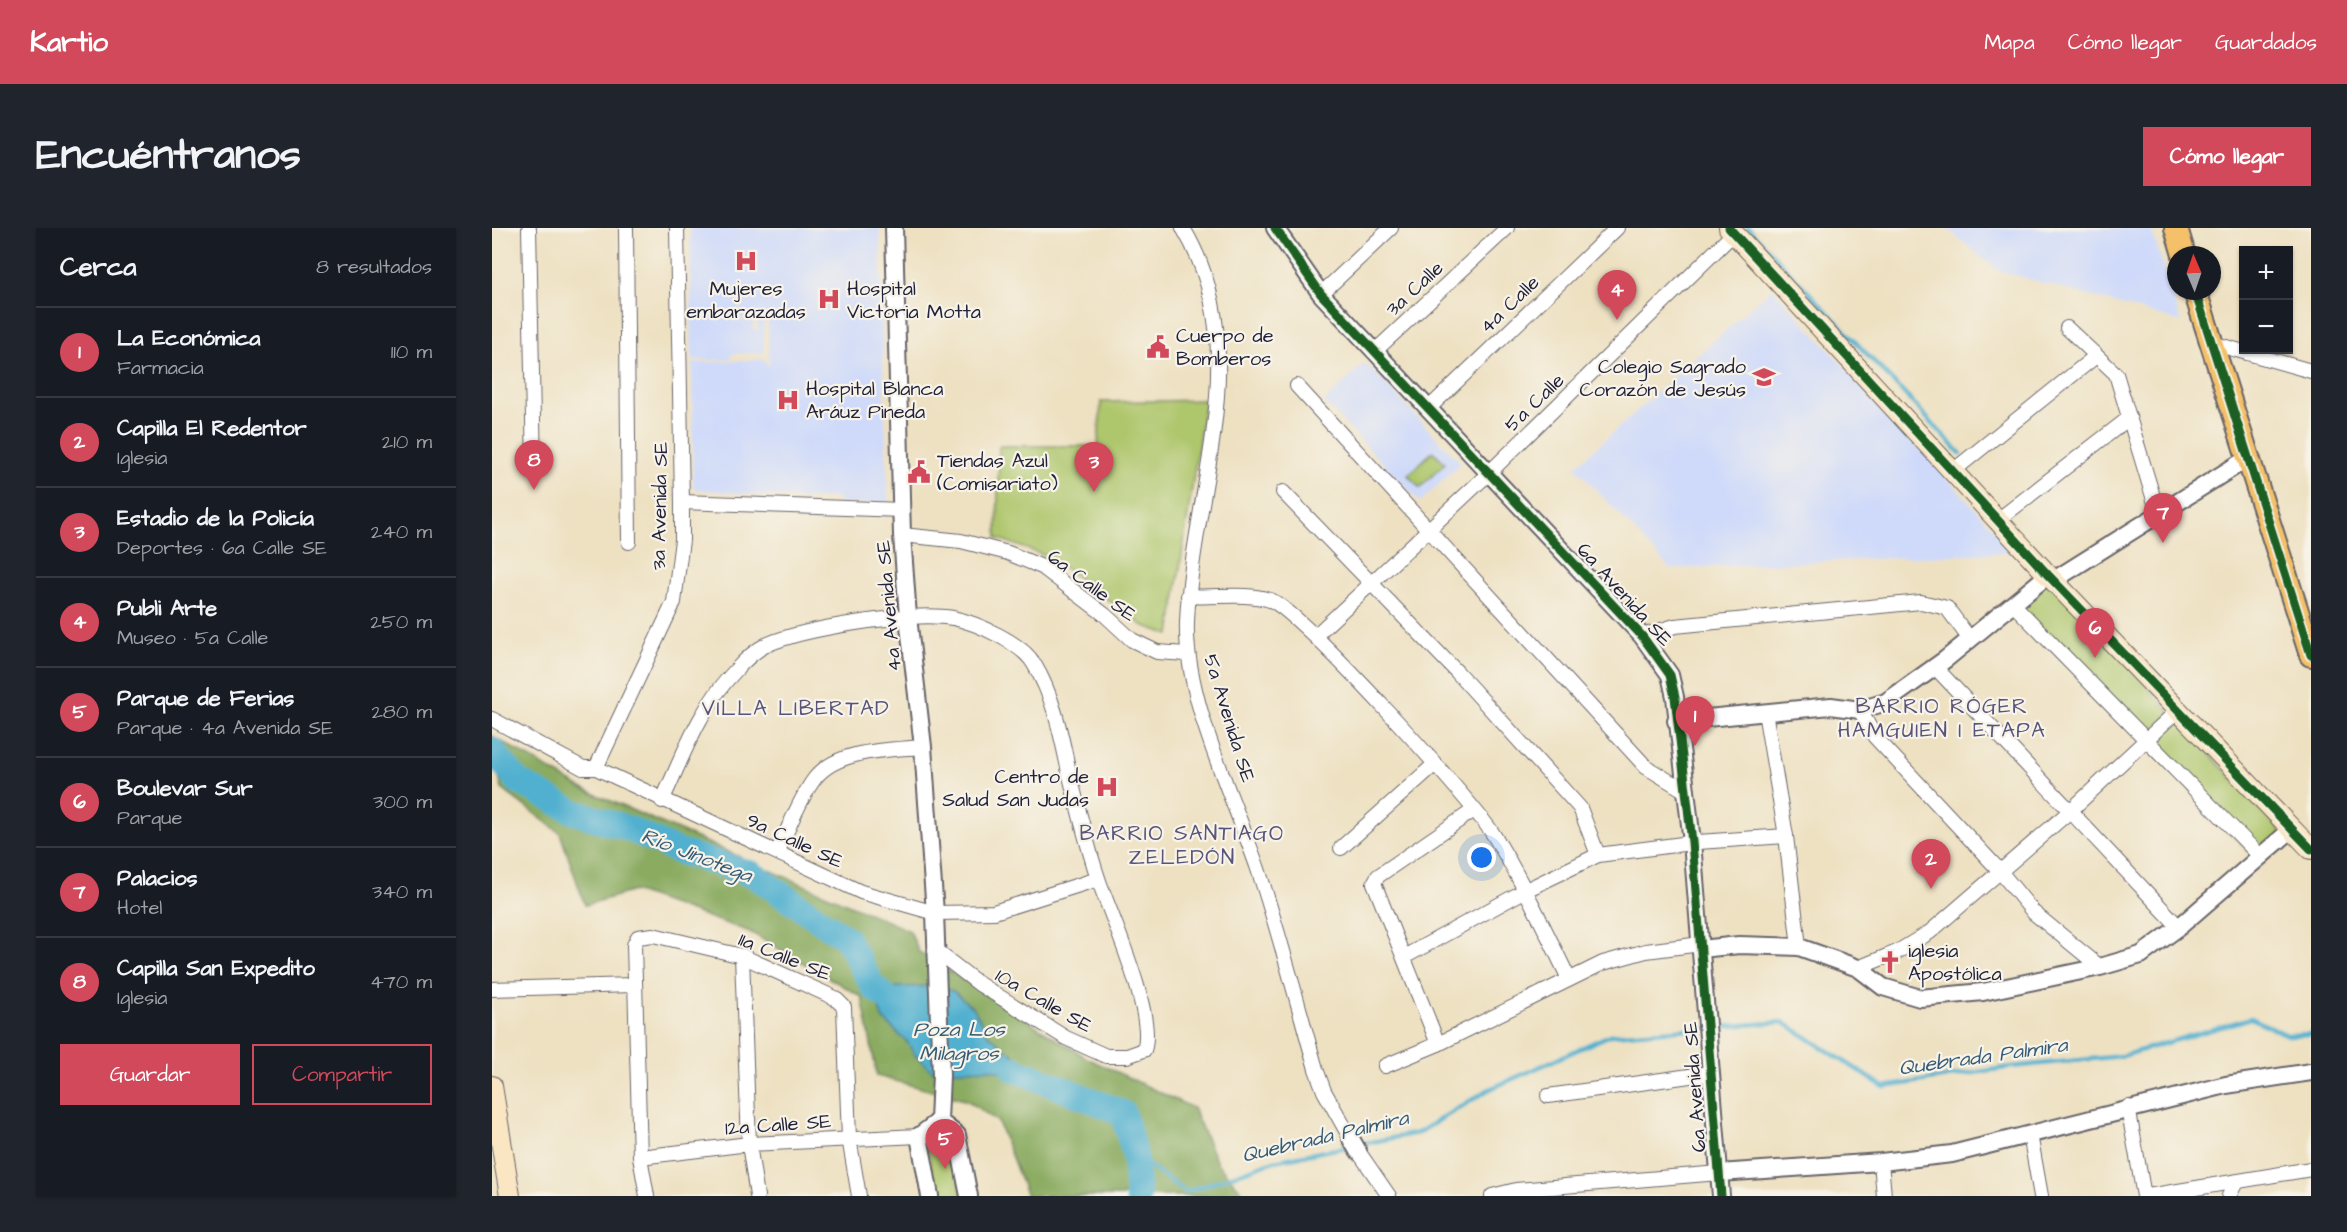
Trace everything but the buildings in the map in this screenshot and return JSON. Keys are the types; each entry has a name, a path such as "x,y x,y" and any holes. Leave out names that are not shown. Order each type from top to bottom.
{"main road":[{"path":"2176,228 2181,246"},
{"path":"1732,230 2051,578 2310,845"},
{"path":"2198,300 2311,655"},
{"path":"492,1086 510,1196"}],"street":[{"path":"529,228 534,467"},
{"path":"626,228 629,542"},
{"name":"3a Avenida SE","path":"596,768 674,602 681,540 682,502 677,228"},
{"name":"4a Avenida SE","path":"894,228 902,535 908,617 923,747 935,914 941,1075 939,1121"},
{"name":"5a Avenida SE","path":"1183,228 1204,271 1215,305 1219,346 1219,379 1213,429 1188,596 1187,654 1198,701 1258,870 1324,1091 1354,1145 1389,1196"},
{"path":"1321,294 1391,228"},
{"name":"3a Calle","path":"1374,352 1507,228"},
{"name":"4a Calle","path":"1428,409 1617,228"},
{"name":"6a Avenida SE","path":"1277,229 1321,294 1642,636 1670,675 1692,842 1721,1196"},
{"name":"5a Calle","path":"1315,636 1489,473 1732,230"},
{"path":"2067,328 2116,374 2158,513"},
{"path":"2212,343 2311,371"},
{"path":"1953,471 2096,356"},
{"path":"1297,386 1646,767 1686,792"},
{"path":"1998,520 2129,418"},
{"path":"1676,721 1831,706 1860,710 1886,702 1935,667 2013,604 2051,578 2248,458"},
{"path":"1283,492 1457,672 1580,808 1598,855"},
{"path":"682,502 902,510"},
{"name":"6a Calle SE","path":"902,535 961,541 1042,567 1106,615 1132,640 1157,652 1187,654"},
{"path":"1188,596 1272,600 1288,609 1315,636 1435,764 1493,834 1526,890 1569,979"},
{"path":"1642,636 1675,626 1921,602 1947,608 1969,638"},
{"path":"2013,604 2261,856"},
{"path":"662,801 702,713 735,671 764,646 807,630 908,617 953,618 1000,635 1034,663 1057,717 1098,879"},
{"path":"1935,667 2179,927"},
{"path":"1860,710 1875,737 1998,870 2034,913 2100,967"},
{"path":"1858,968 1897,952 1930,932 1998,870 2069,812 2178,710"},
{"path":"1765,712 1786,836 1799,947"},
{"name":"9a Calle SE","path":"492,719 583,768 596,768 662,801 861,892 935,914 994,912 1098,879"},
{"path":"777,852 815,778 831,764 876,751 923,747"},
{"path":"1341,848 1435,764"},
{"path":"1438,1044 1374,883 1378,876 1474,810"},
{"path":"1385,1066 1438,1044 1603,963 1646,951 1739,945 1799,947 1858,968 1883,987 1920,998 1983,992 2100,967 2141,955 2179,927 2292,829"},
{"path":"1404,957 1526,890 1598,855 1692,842 1786,836"},
{"name":"10a Calle SE","path":"935,950 979,984 1066,1038 1106,1056 1126,1056 1144,1050 1147,1040 1146,1024 1130,968 1098,879"},
{"name":"11a Calle SE","path":"634,985 634,945 638,937 653,935 742,957 835,998 844,1007 849,1138"},
{"path":"742,957 749,1144 757,1196"},
{"path":"492,989 634,985 640,1157 647,1196"},
{"path":"1548,1096 1711,1072"},
{"path":"1492,1196 1516,1190 1881,1162 1952,1154 2005,1142 2128,1107 2226,1085 2311,1072"},
{"path":"2128,1107 2146,1196 2311,1169"},
{"path":"930,1196 919,1136 939,1121 957,1135 969,1196"},
{"path":"2030,1134 2041,1196"},
{"name":"12a Calle SE","path":"640,1157 749,1144 919,1136"},
{"path":"849,1138 859,1196"},
{"path":"1881,1162 1884,1196"},
{"path":"2229,1196 2236,1182"}],"shaded area":[{"path":"690,228 880,228 883,360 880,360 883,361 888,502 838,504 838,498 799,499 693,489 692,363 765,359 766,365 769,365 768,318 764,318 764,329 757,329 757,318 741,320 740,295 749,294 738,294 739,321 753,321 753,330 764,330 764,353 731,354 731,359 692,360"},
{"path":"1946,228 2151,228 2167,278 2167,300 2174,300 2181,322 1997,270"},
{"name":"Colegio Sagrado Corazón de Jesús","path":"1772,288 2015,552 1670,569 1575,467"},
{"path":"1365,363 1461,463 1420,502 1324,402"}],"green space":[{"path":"1205,400 1170,635 1142,625 1051,558 997,538 999,446 1098,446 1101,402"},
{"path":"1433,451 1445,463 1420,488 1408,475"},
{"path":"2048,577 2171,713 2143,739 2016,604"},
{"path":"2175,716 2283,834 2256,859 2145,742"},
{"path":"492,736 581,788 910,931 919,952 1087,1058 1193,1108 1217,1163 1246,1196 1027,1196 998,1122 968,1101 877,1076 862,997 750,932 634,891 585,905 560,833 502,789 492,751"},
{"path":"926,1142 952,1142 963,1196 937,1196"}],"water":[{"name":"Poza Los Milagros","path":"929,986 953,991 974,1009 988,1034 1046,1082 990,1069 932,1071 882,1018 874,988"}],"waterway":[{"path":"1748,228 1961,454"},
{"name":"Río Jinotega","path":"492,750 518,781 574,812 630,829 677,851 752,874 846,938 874,988 901,1008"},
{"name":"Quebrada Palmira","path":"1135,1156 1186,1192 1274,1161 1418,1133 1488,1090 1610,1035 1783,1022 1884,1087 2011,1067 2122,1056 2251,1018 2287,1035 2311,1034"},
{"name":"Río Jinotega","path":"1014,1069 1123,1113 1135,1156 1138,1196"}],"cycle path":[{"path":"1275,228 1321,294 1642,636 1670,675 1675,697 1692,842 1721,1196"},
{"path":"1729,228 2048,575 2311,849"},
{"path":"2198,300 2311,655"}],"place":[{"name":"Mujeres embarazadas","path":"746,261"},
{"name":"Hospital Victoria Motta","path":"829,299"},
{"name":"Publi Arte","path":"1617,320"},
{"name":"Cuerpo de Bomberos","path":"1158,347"},
{"name":"Colegio Sagrado Corazón de Jesús","path":"1764,377"},
{"name":"Hospital Blanca Aráuz Pineda","path":"788,400"},
{"name":"Tiendas Azul (Comisariato)","path":"919,472"},
{"name":"Capilla San Expedito","path":"534,490"},
{"name":"Estadio de la Policía","path":"1094,492"},
{"name":"Palacios","path":"2163,543"},
{"name":"Boulevar Sur","path":"2095,658"},
{"name":"La Económica","path":"1695,746"},
{"name":"Centro de Salud San Judas","path":"1107,787"},
{"name":"Capilla El Redentor","path":"1931,889"},
{"name":"iglesia Apostólica","path":"1890,962"},
{"name":"Parque de Ferias","path":"945,1169"}],"district":[{"name":"VILLA LIBERTAD","path":"796,708"},
{"name":"BARRIO RÓGER HAMGUIEN I ETAPA","path":"1942,718"},
{"name":"BARRIO SANTIAGO ZELEDÓN","path":"1182,845"}]}
